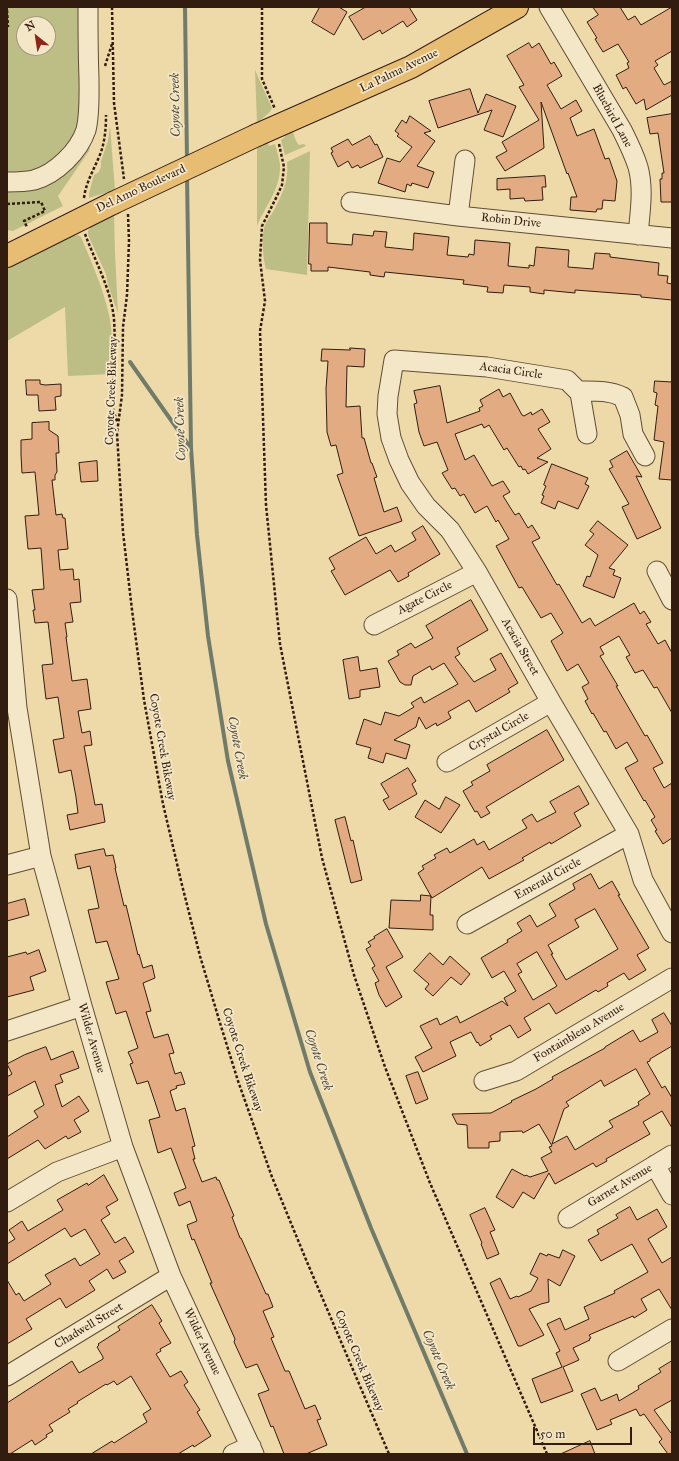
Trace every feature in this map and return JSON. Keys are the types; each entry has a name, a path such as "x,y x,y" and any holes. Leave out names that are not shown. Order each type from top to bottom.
{"main road":[{"name":"La Palma Avenue","path":"277,120 411,67 517,7"},
{"name":"Del Amo Boulevard","path":"7,256 82,218 257,135 277,120"}],"street":[{"path":"7,182 36,179 52,171 67,160 79,144 86,129 89,100 88,7"},
{"name":"Bluebird Lane","path":"549,7 622,130 631,148 638,166 640,181 641,196 638,234"},
{"path":"458,216 465,160"},
{"name":"Robin Drive","path":"351,202 458,216 672,238"},
{"name":"Acacia Circle","path":"394,360 488,367 567,380 578,391"},
{"name":"Acacia Street","path":"394,360 389,384 387,414 391,438 410,483 426,506 450,530 477,572 551,702 629,834 643,880 672,933"},
{"path":"586,434 580,393 578,391 600,390 615,393 623,397 630,415 632,434 645,456"},
{"path":"657,571 672,600"},
{"name":"Agate Circle","path":"374,625 477,572"},
{"name":"Wilder Avenue","path":"7,599 12,709 41,856 82,1006 123,1147 171,1276 252,1450"},
{"name":"Crystal Circle","path":"447,762 551,702"},
{"name":"Emerald Circle","path":"467,924 629,834"},
{"path":"7,865 41,856"},
{"name":"Fontainbleau Avenue","path":"484,1081 516,1071 672,978"},
{"path":"7,1031 82,1006"},
{"path":"7,1202 57,1172 123,1147"},
{"name":"Garnet Avenue","path":"568,1218 672,1155"},
{"path":"655,1165 672,1195"},
{"name":"Chadwell Street","path":"7,1376 171,1276"},
{"path":"618,1361 672,1329"},
{"path":"233,1454 252,1450"}],"path":[{"name":"Coyote Creek Bikeway","path":"112,7 114,103 122,200 129,241 127,295 123,327 122,395 117,433 123,532 144,700 164,804 182,885 198,949 238,1081 272,1177 389,1454"},
{"path":"262,7 262,79 277,120 278,136 283,160 283,175 277,196 262,226 260,260 266,301 260,331 266,505 280,644 322,858 354,976 385,1067 430,1183 547,1454"},
{"path":"7,10 8,27"},
{"path":"7,204 41,202 45,211 24,221 26,224"},
{"path":"82,218 84,232 102,277 114,318 113,408 118,423"}],"green space":[{"path":"7,7 97,7 96,126 89,151 58,196 63,206 13,231 7,230"},
{"path":"255,70 272,108 270,112 257,123"},
{"path":"110,126 115,190 89,198 94,175 99,172 101,166 101,161 108,141"},
{"path":"291,128 297,143 299,145 304,144 306,146 285,155 281,140 285,137 283,132"},
{"path":"267,140 269,146 275,144 279,157 280,174 272,197 257,226 257,145"},
{"path":"310,151 307,275 266,269 263,247 264,229 284,188 287,175 287,162"},
{"path":"114,213 118,313 108,285 106,274 88,235 88,230 90,229 89,225"},
{"path":"73,232 75,236 78,235 81,237 107,305 111,329 112,374 68,376 65,307 7,341 7,266"}],"building":[{"path":"320,7 339,7 347,12 334,35 312,22"},
{"path":"366,7 409,7 417,20 407,27 403,21 382,34 380,30 363,40 349,17"},
{"path":"593,7 620,7 628,20 635,16 641,25 672,7 672,51 655,61 658,65 654,68 664,85 672,81 672,95 646,110 644,99 636,104 626,87 623,89 616,75 629,68 627,63 629,62 618,44 603,52 595,39 597,38 587,22 598,15"},
{"path":"529,43 532,48 539,43 551,64 554,62 562,76 547,85 561,109 576,100 582,111 570,118 577,136 594,129 605,159 609,158 617,181 615,201 603,200 602,209 597,209 596,212 570,210 571,197 577,197 568,173 567,174 541,102 544,148 505,171 496,157 507,151 502,142 539,120 519,87 524,85 507,56"},
{"path":"470,89 478,113 486,94 516,106 503,137 484,130 492,110 438,128 429,101"},
{"path":"672,114 672,202 661,202 660,179 662,179 662,173 664,173 658,133 650,134 647,118"},
{"path":"410,116 431,131 424,133 435,141 417,166 434,172 428,188 412,183 411,186 407,184 405,192 378,183 387,158 400,162 412,147 397,136 399,134 395,131 402,120 406,123"},
{"path":"370,136 375,145 377,144 383,157 360,168 358,165 352,168 348,161 338,167 331,153 333,152 331,148 348,139 352,145"},
{"path":"545,176 546,187 542,187 543,200 525,201 524,198 510,199 510,189 497,190 497,179"},
{"path":"310,223 327,223 327,243 352,245 353,234 373,236 374,231 387,232 385,247 413,250 414,233 449,237 447,255 468,257 469,254 474,255 475,240 510,243 508,266 529,268 529,265 534,266 536,247 569,250 568,267 593,269 595,253 610,254 610,257 659,263 658,275 668,276 667,283 672,284 672,300 641,297 641,295 575,290 575,293 544,290 544,294 530,292 530,287 504,285 503,293 487,292 488,287 463,284 464,280 385,272 384,277 370,275 370,272 328,267 328,271 311,271 311,264 309,264"},
{"path":"350,348 365,349 364,367 347,366 346,407 360,406 362,438 364,438 371,463 377,477 374,478 384,512 397,507 402,521 359,536 337,475 343,473 336,445 331,446 327,432 326,389 328,361 321,361 322,349 350,350"},
{"path":"26,380 40,380 40,384 45,385 61,384 61,396 55,397 56,410 39,411 38,395 27,395"},
{"path":"655,381 672,382 672,480 659,479 664,442 654,440 658,406 655,405 657,393 654,392"},
{"path":"440,386 447,423 480,411 479,408 483,406 480,400 499,389 503,397 510,393 524,416 531,412 532,415 542,409 550,422 538,429 551,449 537,458 548,462 528,474 525,469 523,470 521,466 519,467 507,448 504,450 489,425 484,428 482,424 455,434 465,460 474,455 492,486 503,481 510,492 503,496 515,515 519,513 528,528 532,525 540,538 532,542 557,585 559,584 582,623 590,618 595,626 634,603 640,614 644,611 651,622 646,624 658,644 665,640 672,653 672,713 657,687 654,688 643,670 635,673 626,657 630,655 619,636 600,647 604,654 600,656 618,686 616,686 645,736 647,735 663,763 653,768 664,788 672,783 672,838 663,844 655,831 657,830 651,820 655,817 625,768 638,761 627,742 616,749 606,731 604,732 593,713 592,714 585,701 588,699 582,687 589,683 578,664 567,671 551,641 563,633 551,613 541,618 522,587 519,588 496,546 509,539 498,520 496,522 487,506 475,513 464,494 460,496 455,488 452,489 442,473 448,470 437,442 424,446 419,432 414,404 417,403 414,391"},
{"path":"49,422 49,430 58,436 59,453 56,453 57,472 55,475 55,480 52,480 56,515 62,514 63,518 65,518 68,549 58,550 60,570 73,569 74,580 79,579 81,602 70,603 73,622 65,623 72,681 87,679 91,709 78,711 82,733 90,731 92,745 84,746 95,805 102,804 105,822 70,830 67,815 78,813 76,797 71,770 59,773 53,740 64,738 58,697 46,699 42,665 53,664 48,622 35,623 33,610 35,610 32,590 44,589 41,548 28,549 25,516 39,515 35,472 22,473 21,455 21,440 32,439 32,423"},
{"path":"627,451 642,477 636,476 661,528 637,539 622,507 629,504 609,469 613,467 610,461"},
{"path":"97,461 98,481 81,482 79,463"},
{"path":"552,464 588,478 585,484 589,486 578,509 558,501 555,509 541,503 544,496 542,495 546,486 544,485"},
{"path":"598,521 628,545 609,568 615,570 613,575 621,578 614,598 583,586 587,576 590,577 598,555 585,545 594,534 590,531"},
{"path":"423,526 440,554 408,573 409,576 398,582 390,570 345,595 331,571 335,569 329,558 366,537 376,554 391,545 395,552 416,540 412,533"},
{"path":"471,600 488,630 457,648 460,654 455,657 474,682 496,670 490,659 501,653 518,683 508,689 510,692 476,712 469,700 448,712 451,718 437,726 436,723 426,729 419,717 416,727 394,740 410,745 406,759 386,753 383,763 368,758 371,748 356,744 364,719 381,725 385,712 399,716 414,707 411,703 421,697 424,703 458,684 444,663 432,670 430,666 413,676 411,685 405,685 400,682 388,661 399,655 397,651 411,643 415,648 433,638 426,626"},
{"path":"358,657 360,671 377,668 380,687 360,690 360,697 349,699 343,660"},
{"path":"547,730 564,760 486,807 490,813 481,818 477,811 475,812 463,791 473,785 471,782 490,771 487,765"},
{"path":"408,768 416,781 412,784 417,794 389,810 383,800 389,797 381,784"},
{"path":"579,786 589,804 574,813 581,826 551,844 550,842 522,858 524,860 489,879 482,867 432,898 418,873 424,869 422,866 436,858 434,855 447,848 450,853 474,839 477,845 484,841 489,850 527,828 522,820 532,814 537,822 556,812 550,802"},
{"path":"446,797 460,805 441,833 415,817 425,800 439,809"},
{"path":"345,817 351,841 353,840 362,880 351,883 335,820"},
{"path":"104,849 106,856 113,855 124,906 126,905 138,955 139,954 143,968 152,965 155,978 143,983 151,1011 146,1012 154,1038 168,1034 174,1053 169,1054 175,1074 181,1072 185,1084 176,1086 177,1088 170,1091 176,1111 185,1108 195,1146 192,1147 195,1159 193,1159 202,1182 216,1177 217,1180 219,1180 234,1216 232,1217 240,1238 273,1307 263,1311 274,1337 271,1338 285,1371 289,1371 305,1409 315,1405 321,1419 317,1420 327,1445 306,1454 284,1454 258,1394 269,1390 257,1364 246,1368 210,1283 212,1283 194,1239 192,1240 187,1225 197,1221 190,1201 179,1206 174,1193 186,1188 171,1148 158,1153 149,1120 160,1117 148,1081 137,1084 130,1064 133,1063 128,1052 138,1048 126,1011 116,1014 106,982 119,979 107,941 96,943 88,910 99,908 90,866 78,869 75,855"},
{"path":"591,874 599,889 612,881 620,895 618,895 649,948 637,955 646,970 629,980 624,973 607,983 608,986 598,992 596,990 556,1014 549,1003 524,1018 531,1030 518,1038 510,1025 490,1036 492,1039 480,1046 471,1032 450,1042 456,1056 423,1072 415,1057 432,1048 420,1026 437,1018 440,1025 457,1016 460,1023 502,1001 508,1006 504,998 516,991 504,971 492,978 481,958 508,942 507,940 522,931 517,923 530,915 537,927 556,916 549,904 575,889 573,884","holes":["595,909 618,949 566,980 551,954 553,954 548,945 579,927 575,920","537,952 557,986 533,1000 518,974 522,972 517,964"]},
{"path":"421,895 431,896 430,915 433,915 433,930 389,928 391,900 420,901"},
{"path":"25,899 29,915 7,921 7,904"},
{"path":"387,929 403,957 386,967 402,997 386,1007 379,995 375,983 379,981 372,968 375,966 366,949 371,946 368,942"},
{"path":"39,950 46,971 30,977 34,990 7,997 7,957 26,952 27,954"},
{"path":"430,953 443,965 450,956 470,974 461,985 451,977 433,996 425,989 429,984 414,971"},
{"path":"664,1013 672,1026 672,1046 647,1062 662,1088 665,1086 672,1098 672,1128 662,1111 643,1122 650,1134 606,1159 607,1161 596,1167 593,1163 555,1184 549,1173 534,1199 523,1192 513,1208 496,1197 512,1169 530,1177 548,1171 541,1158 552,1152 549,1147 552,1146 539,1124 523,1133 522,1131 500,1132 500,1141 489,1142 489,1148 468,1148 467,1125 457,1124 452,1114 491,1113 536,1089 553,1079 552,1077 605,1048 633,1030 640,1042 658,1032 652,1020","holes":["636,1069 650,1094 638,1102 639,1105 609,1121 613,1127 575,1150 567,1136 552,1144 564,1109 569,1106 566,1102 601,1080 604,1086"]},
{"path":"46,1047 51,1060 73,1051 79,1068 60,1075 63,1082 55,1085 62,1107 79,1096 89,1111 74,1120 81,1132 68,1139 66,1136 45,1149 38,1140 7,1159 7,1137 38,1117 34,1111 44,1105 35,1081 7,1096 7,1077 12,1074 7,1064 24,1055"},
{"path":"418,1072 428,1099 416,1104 406,1076"},
{"path":"104,1175 118,1200 106,1207 110,1214 101,1220 115,1243 125,1237 134,1252 119,1261 126,1272 113,1279 107,1269 89,1281 95,1290 66,1308 60,1298 26,1319 32,1329 7,1344 7,1280 16,1295 19,1293 24,1301 51,1284 45,1275 75,1258 80,1266 100,1254 85,1229 71,1237 65,1228 7,1264 7,1244 15,1239 9,1230 22,1221 28,1231 63,1210 57,1200 87,1183 88,1185"},
{"path":"630,1207 637,1220 657,1209 667,1227 648,1239 662,1263 672,1257 672,1310 659,1289 641,1299 647,1310 634,1318 633,1316 589,1335 591,1338 589,1339 590,1340 573,1348 579,1360 563,1367 573,1391 541,1403 532,1379 562,1367 556,1353 560,1351 547,1324 560,1318 565,1330 589,1319 584,1307 615,1293 614,1291 648,1272 632,1244 601,1261 588,1240 599,1234 597,1230 618,1218 616,1215"},
{"path":"485,1208 495,1230 490,1232 499,1254 487,1259 470,1215"},
{"path":"563,1250 575,1256 560,1286 548,1279 549,1302 529,1309 544,1335 518,1346 490,1283 500,1278 510,1299 517,1296 518,1297 531,1291 538,1278 530,1274 540,1253 559,1258"},
{"path":"152,1305 162,1321 159,1323 171,1343 160,1349 161,1351 156,1354 170,1377 181,1371 188,1382 184,1385 200,1410 197,1412 211,1436 194,1447 193,1445 178,1454 91,1454 112,1441 114,1443 147,1422 143,1414 151,1409 131,1376 117,1385 114,1381 107,1385 106,1384 77,1402 78,1403 68,1409 70,1412 49,1425 53,1431 35,1445 32,1440 10,1454 7,1454 7,1403 72,1361 79,1373 103,1359 97,1347 99,1345 98,1344 120,1330 118,1327"},
{"path":"672,1361 672,1400 654,1410 671,1433 672,1432 672,1454 668,1454 659,1442 662,1439 644,1414 640,1416 636,1409 610,1420 612,1424 597,1430 581,1394 595,1388 601,1401 617,1394 619,1401 639,1389 638,1386 661,1372 659,1369"},
{"path":"590,1441 595,1454 561,1454"}],"waterway":[{"name":"Coyote Creek","path":"185,7 187,161"},
{"name":"Coyote Creek","path":"187,175 191,448 197,535 208,636 228,761 266,924 310,1072 371,1228 467,1454"},
{"path":"130,362 190,447"}]}
